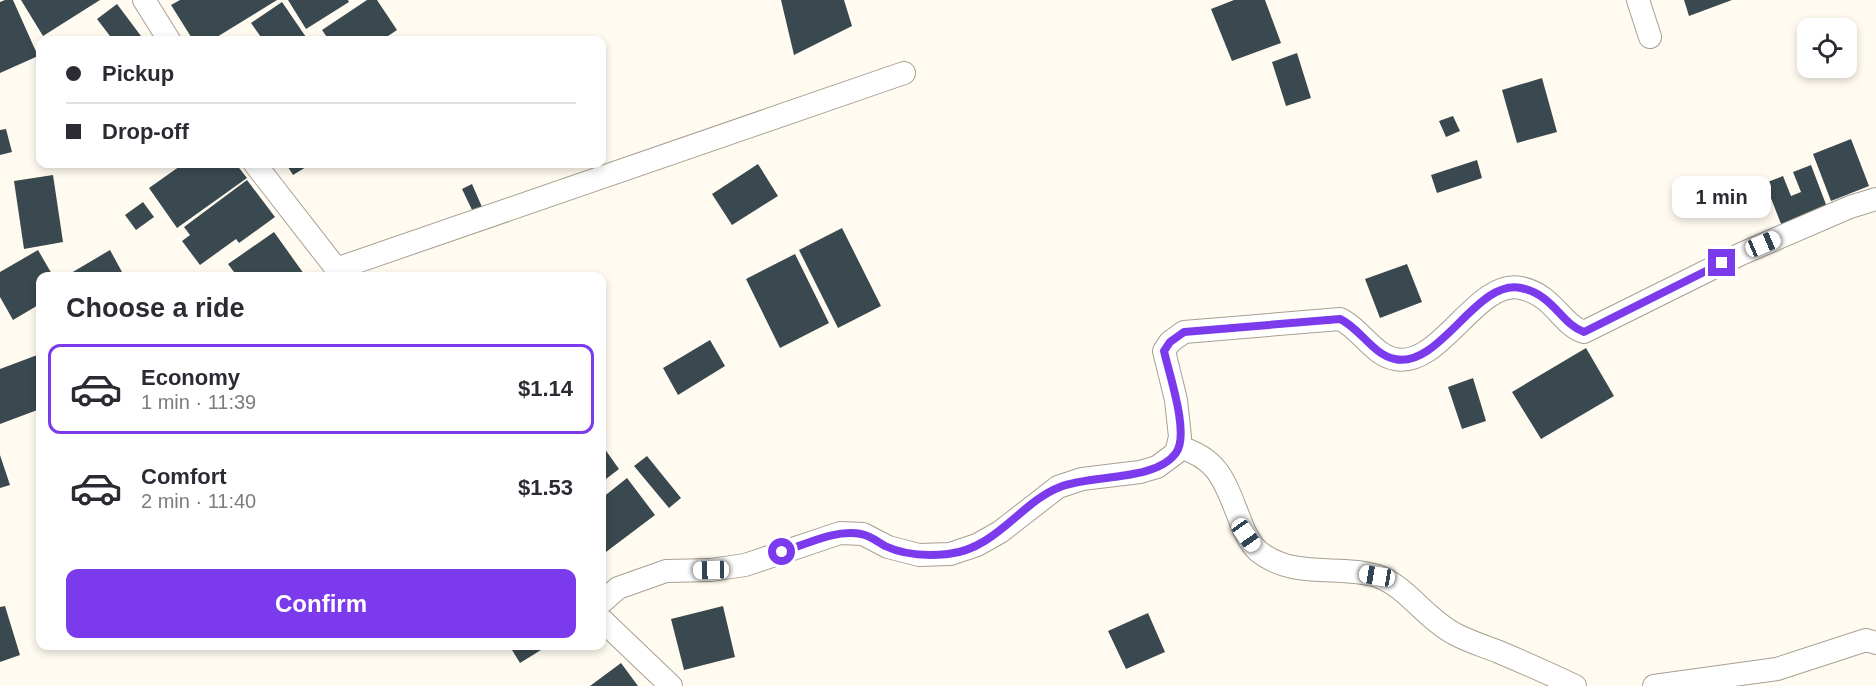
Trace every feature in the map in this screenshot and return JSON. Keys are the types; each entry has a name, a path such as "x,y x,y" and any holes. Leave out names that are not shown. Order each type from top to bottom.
{"street":[{"path":"144,0 166,36"},
{"path":"1638,0 1650,36"},
{"path":"258,168 339,272 904,73"},
{"path":"606,598 618,588 666,571 711,570 745,565 840,533 863,534 888,547 919,555 950,554 977,545 1000,532 1058,487 1082,480 1140,472 1157,467 1173,457 1179,447 1180,427 1164,351 1170,342 1184,332 1340,319 1351,325 1383,354 1396,360 1407,359 1422,354 1436,345 1490,296 1506,288 1514,287 1534,292 1549,300 1577,330 1584,332 1741,254 1850,207 1876,200"},
{"path":"1179,447 1197,452 1215,466 1222,476 1246,535 1264,556 1277,562 1309,570 1355,572 1377,576 1399,587 1420,610 1454,634 1575,686"},
{"path":"606,624 671,686"},
{"path":"1654,686 1777,669 1866,640 1876,643"}],"building":[{"path":"13,0 36,52 36,57 0,73 0,2"},
{"path":"21,0 100,0 43,36"},
{"path":"180,0 277,0 218,36 190,36 171,5"},
{"path":"288,0 348,0 349,2 306,29"},
{"path":"367,0 377,0 397,30 388,36 326,36 322,30"},
{"path":"781,0 844,0 852,26 794,55"},
{"path":"1234,0 1265,0 1281,43 1232,61 1211,9"},
{"path":"1684,0 1732,0 1689,16"},
{"path":"282,2 305,36 260,36 251,23"},
{"path":"117,4 141,36 110,36 97,19"},
{"path":"1297,53 1311,98 1286,106 1272,62"},
{"path":"1542,78 1557,132 1517,143 1502,90"},
{"path":"1453,116 1460,131 1446,137 1439,121"},
{"path":"6,129 12,152 0,155 0,130"},
{"path":"1851,139 1869,186 1831,201 1813,154"},
{"path":"1477,160 1482,178 1437,193 1431,175"},
{"path":"758,164 778,196 732,225 712,194"},
{"path":"1811,165 1830,215 1785,234 1765,183 1783,176 1791,196 1801,192 1793,172"},
{"path":"177,168 239,168 247,178 177,228 149,188"},
{"path":"289,168 304,168 293,175"},
{"path":"53,175 63,242 24,249 14,181"},
{"path":"247,180 275,217 239,243 236,239 200,265 182,241 190,235 184,227"},
{"path":"472,184 482,207 473,212 462,189"},
{"path":"143,202 154,217 136,230 125,215"},
{"path":"842,228 881,306 838,328 799,250"},
{"path":"274,232 303,272 234,272 228,264"},
{"path":"38,250 51,272 36,272 36,306 13,320 0,297 0,272"},
{"path":"110,250 122,272 73,272"},
{"path":"795,254 829,323 780,348 746,279"},
{"path":"1407,264 1422,302 1380,318 1365,279"},
{"path":"710,340 725,366 678,395 663,368"},
{"path":"1586,348 1614,396 1541,439 1512,392"},
{"path":"36,356 36,410 0,424 0,369"},
{"path":"1473,378 1486,421 1462,429 1448,387"},
{"path":"606,451 619,469 606,479"},
{"path":"0,455 10,485 0,488"},
{"path":"647,456 681,498 669,508 634,466"},
{"path":"627,478 655,515 606,552 606,495"},
{"path":"5,606 20,655 0,662 0,607"},
{"path":"723,606 735,657 684,670 671,619"},
{"path":"1148,613 1165,652 1126,669 1108,631"},
{"path":"512,650 541,650 520,663"},
{"path":"621,663 638,686 590,686"}],"route":[{"path":"782,552 840,533 863,534 888,547 919,555 950,554 977,545 1000,532 1058,487 1082,480 1140,472 1157,467 1173,457 1179,447 1180,427 1176,400 1164,351 1170,342 1184,332 1340,319 1351,325 1383,354 1396,360 1407,359 1422,354 1436,345 1490,296 1506,288 1521,288 1549,300 1577,330 1584,332 1722,263"}]}
